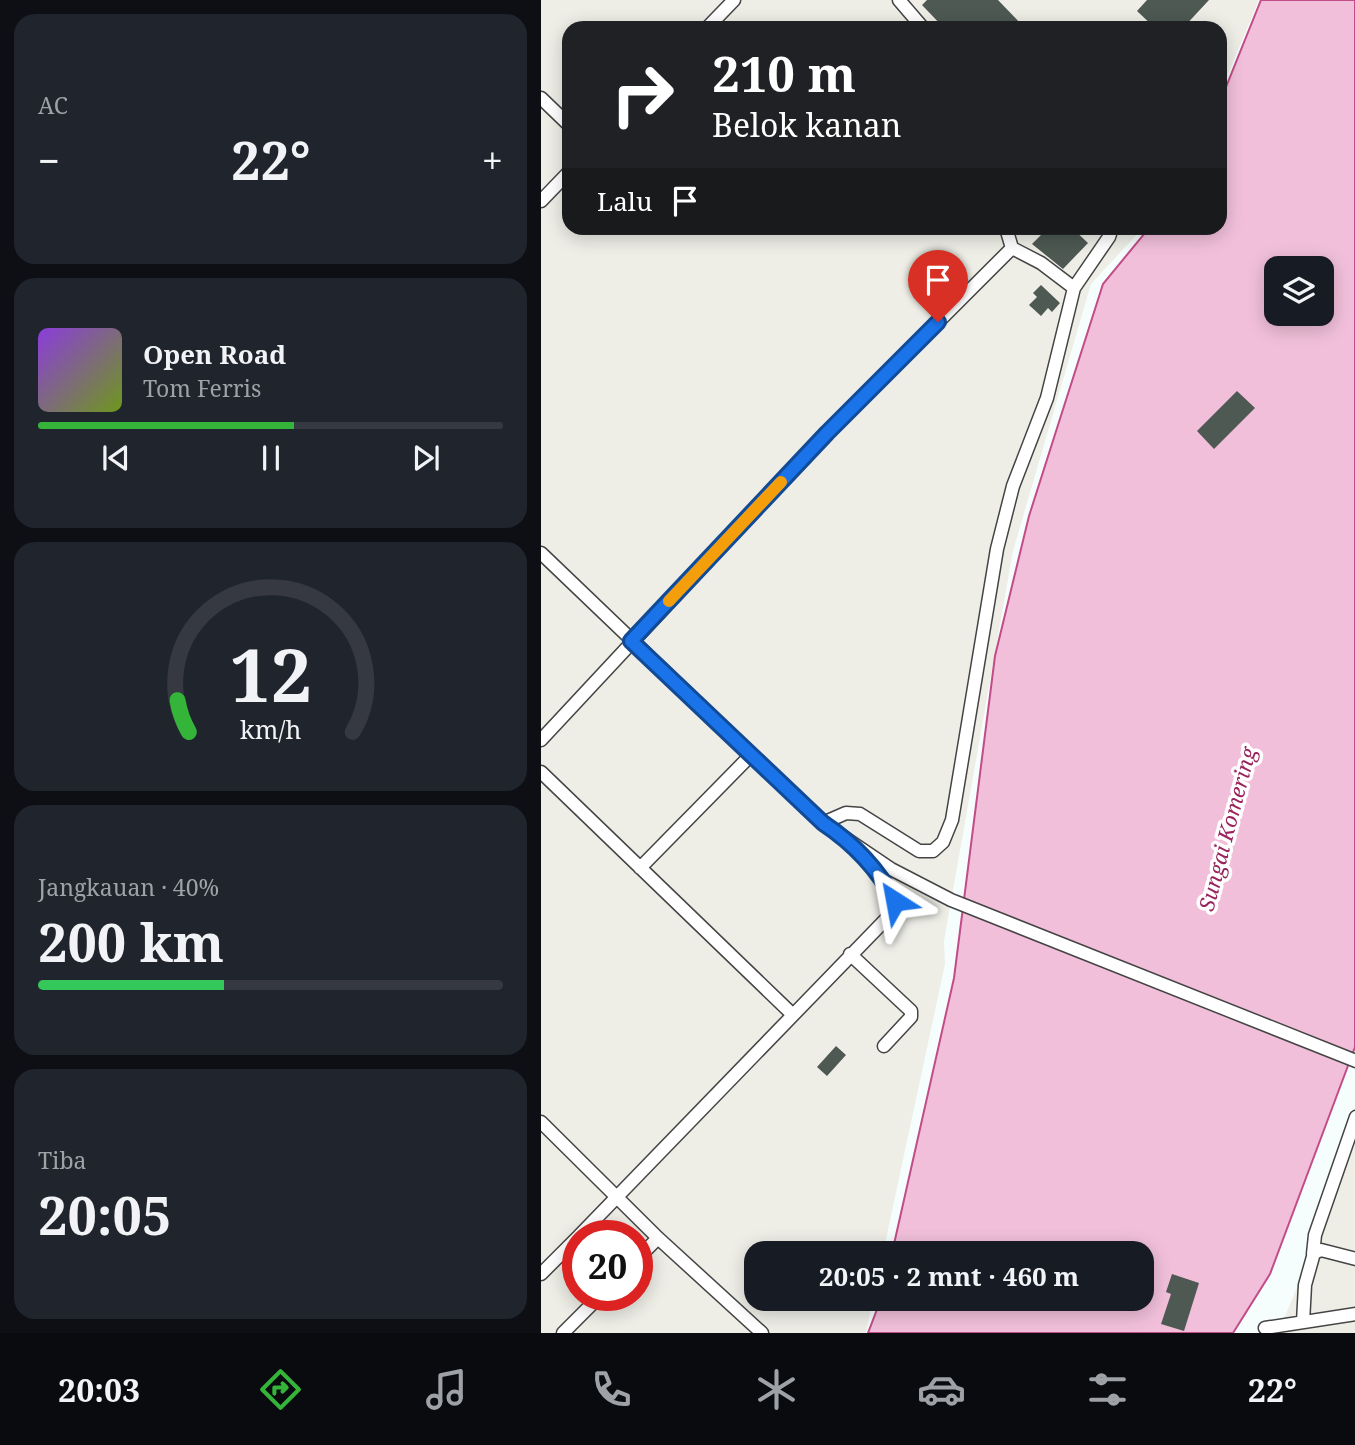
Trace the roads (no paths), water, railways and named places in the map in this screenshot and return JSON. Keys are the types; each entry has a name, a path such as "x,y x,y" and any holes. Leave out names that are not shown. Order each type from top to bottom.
{"lane":[{"path":"714,21 734,0"},
{"path":"899,0 918,21"},
{"path":"541,98 562,118"},
{"path":"541,201 562,179"},
{"path":"1008,235 1012,247 1041,263 1074,288"},
{"path":"823,823 846,813 860,814 918,851 933,851 943,842 952,820 997,549 1013,486 1047,398 1074,288 1110,235"},
{"path":"541,740 827,433 1012,247"},
{"path":"541,554 823,823 891,869 951,900 1355,1061"},
{"path":"640,868 751,755"},
{"path":"541,772 792,1014"},
{"path":"594,1220 891,914 895,901 885,883 849,841"},
{"path":"851,954 911,1010 911,1017 884,1046"},
{"path":"1303,1322 1305,1285 1315,1235 1355,1117"},
{"path":"541,1122 658,1238 762,1333"},
{"path":"653,1243 658,1238"},
{"path":"1313,1254 1321,1250 1355,1259"},
{"path":"541,1274 562,1252"},
{"path":"563,1333 585,1311"},
{"path":"1265,1328 1355,1314"}],"water":[{"name":"Sungai Komering","path":"1261,0 1355,0 1355,1047 1270,1274 1233,1333 868,1333 876,1311 1154,1311 1154,1241 895,1241 954,978 995,656 1029,516 1103,284 1143,235 1227,235 1227,85"}]}
